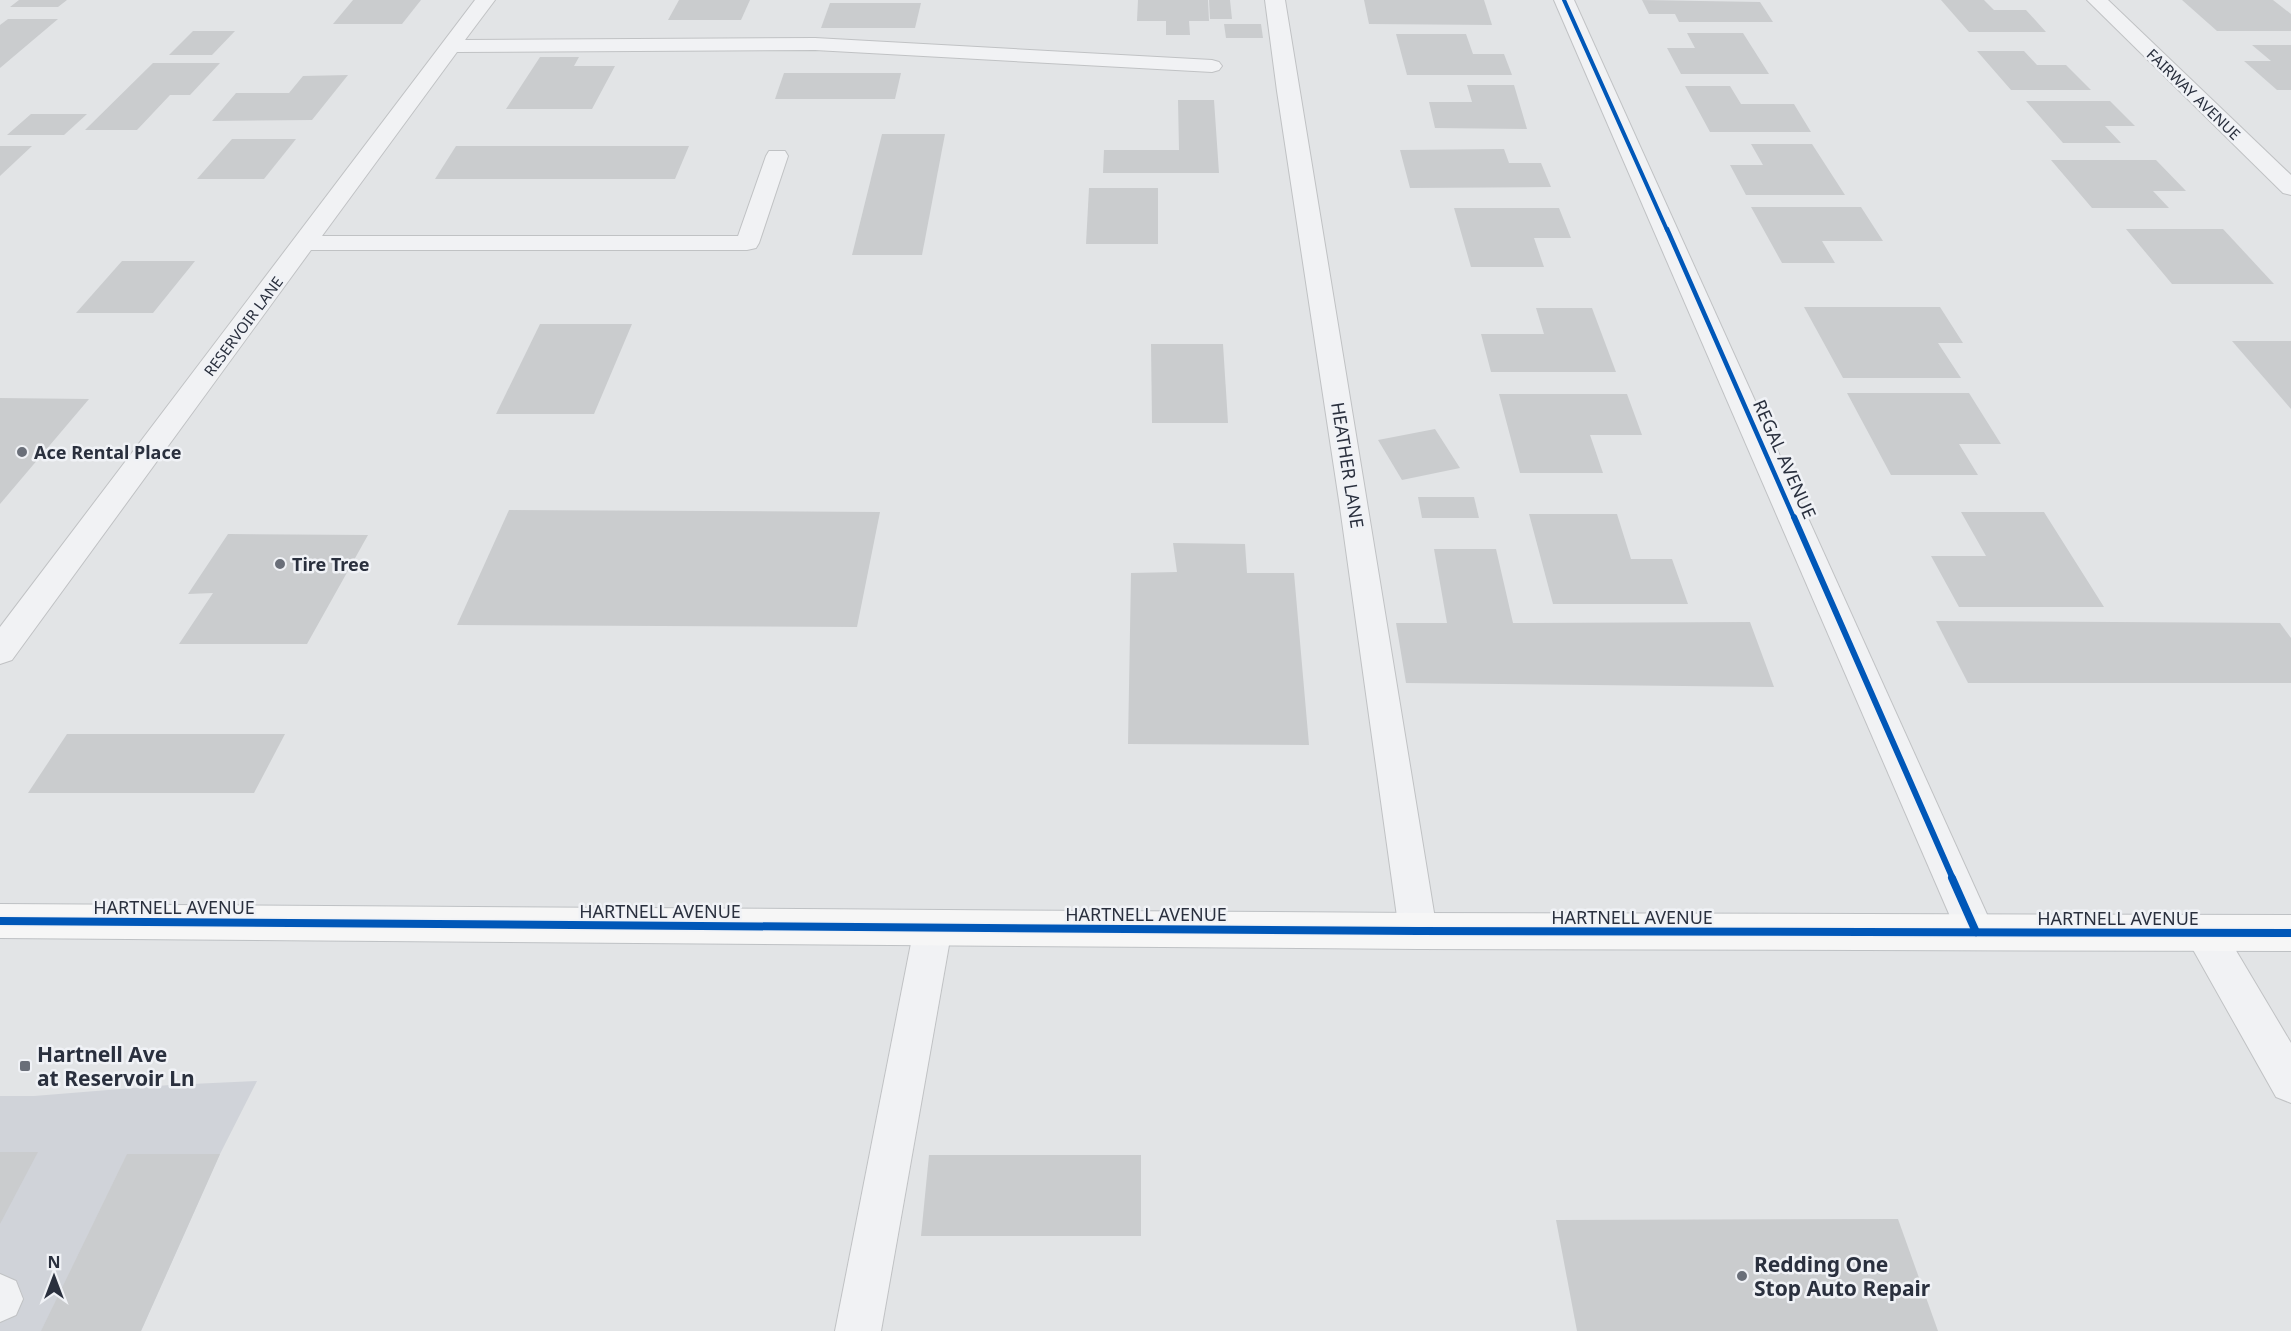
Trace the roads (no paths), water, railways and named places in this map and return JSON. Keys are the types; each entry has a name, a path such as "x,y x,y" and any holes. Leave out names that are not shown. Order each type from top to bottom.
{"main road":[{"name":"HARTNELL AVENUE","path":"0,921 1418,931 2291,933"}],"street":[{"name":"RESERVOIR LANE","path":"0,651 485,0"},
{"name":"HEATHER LANE","path":"1275,0 1287,91 1355,507 1418,931"},
{"name":"REGAL AVENUE","path":"1564,0 1976,932"},
{"name":"FAIRWAY AVENUE","path":"2097,0 2291,188"},
{"path":"451,46 815,44 1212,66"},
{"path":"305,243 747,243 777,156"},
{"path":"858,1331 933,928"},
{"path":"2205,934 2291,1082"}],"place":[{"name":"Ace Rental Place","path":"22,452"},
{"name":"Tire Tree","path":"280,564"},
{"name":"Hartnell Ave at Reservoir Ln","path":"25,1066"},
{"name":"Redding One Stop Auto Repair","path":"1742,1276"}]}
